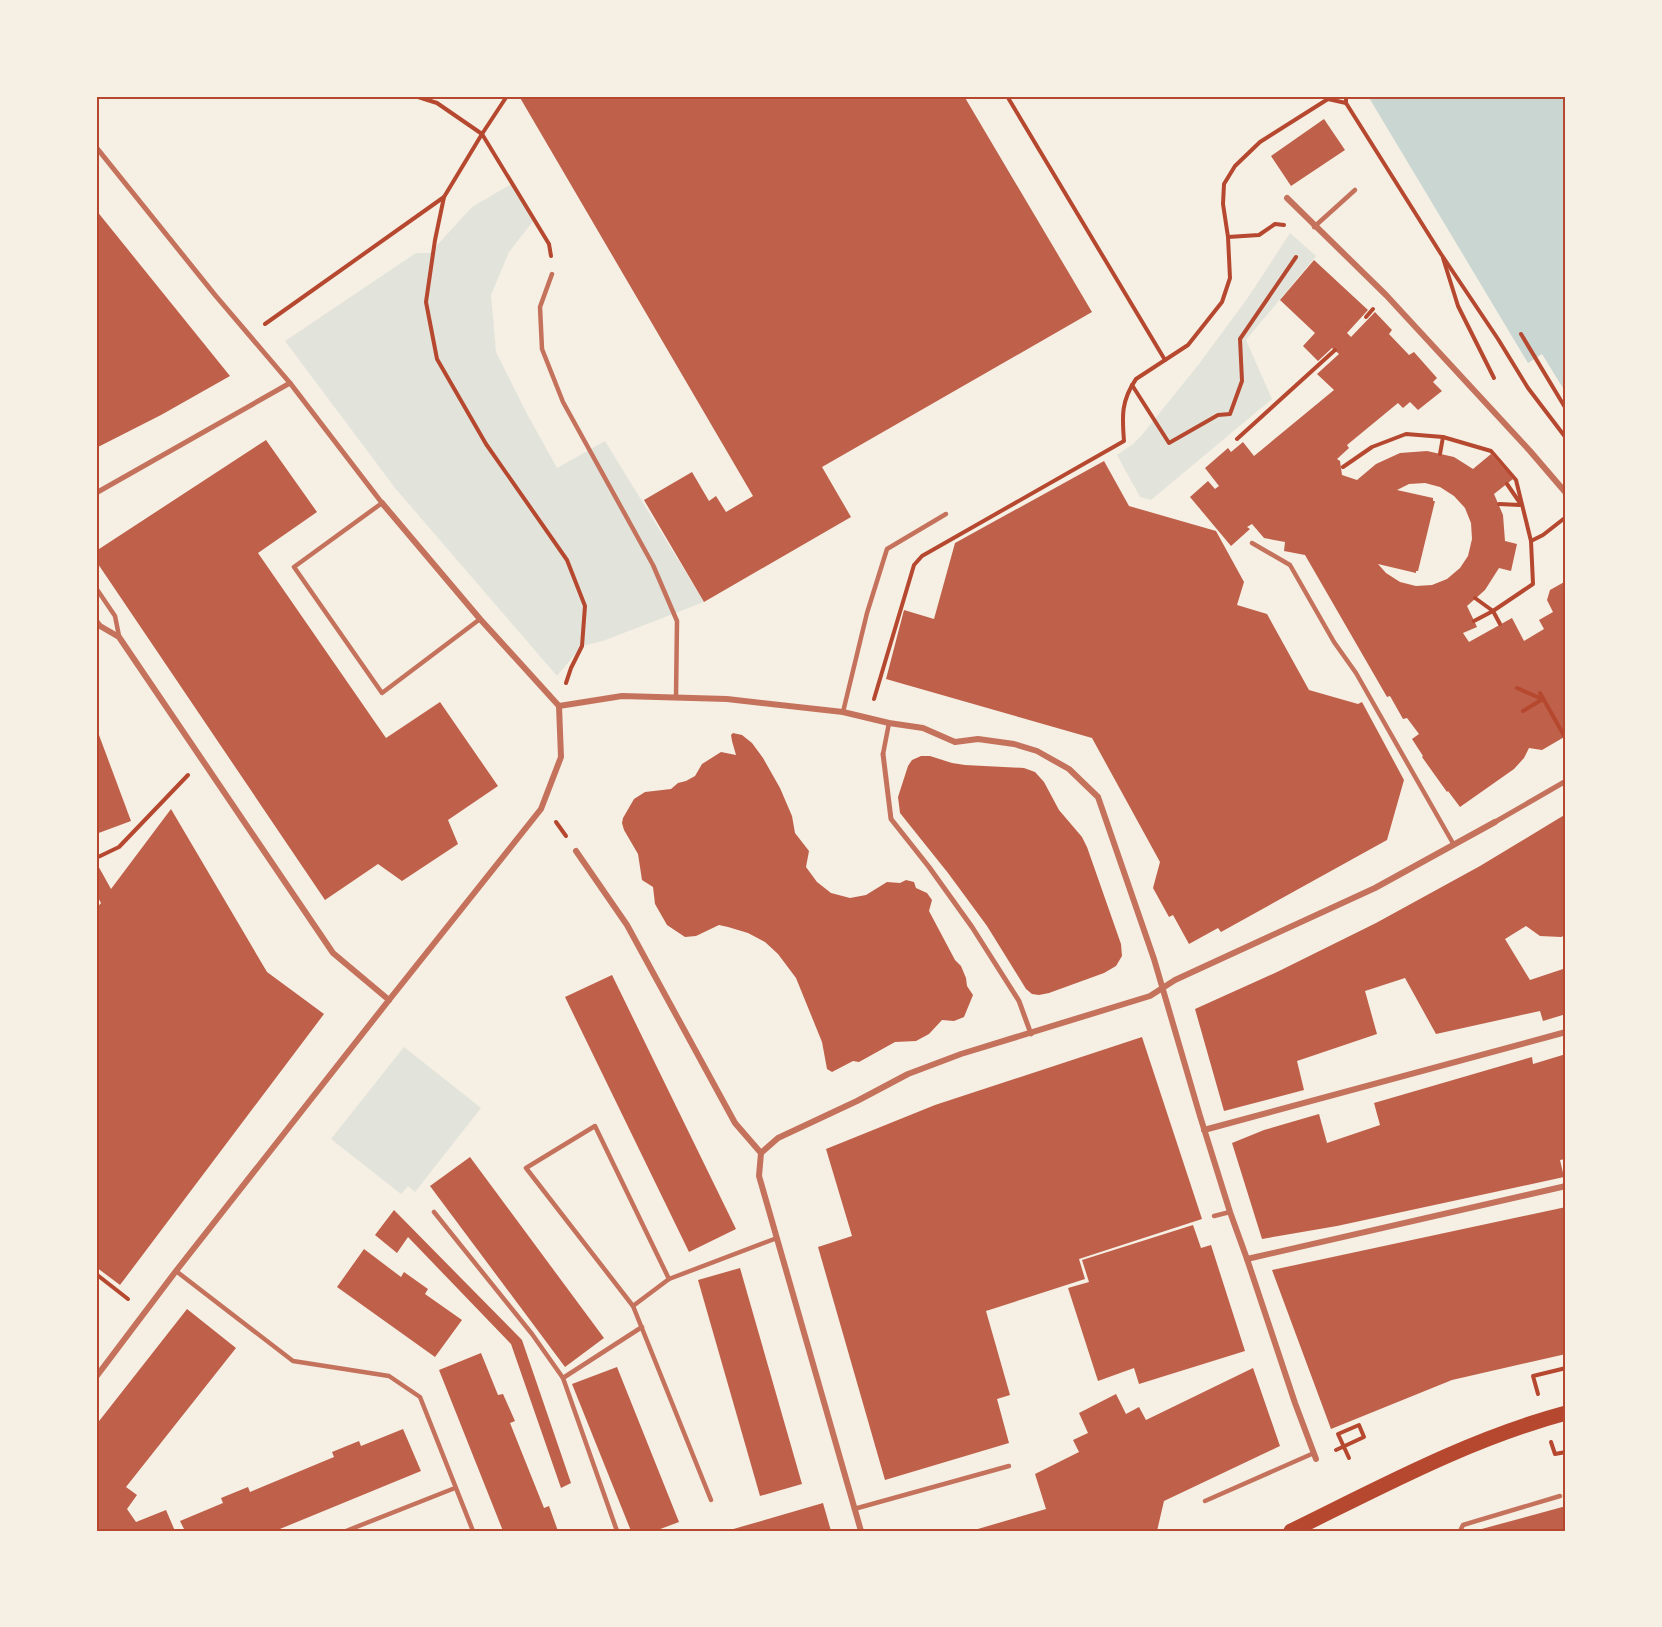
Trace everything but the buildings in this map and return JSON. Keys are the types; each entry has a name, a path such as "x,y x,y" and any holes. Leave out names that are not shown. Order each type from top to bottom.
{"main road":[{"path":"1291,1531 1441,1458 1497,1434 1566,1413"}],"street":[{"path":"96,147 215,295 290,383 382,503 480,619 560,706 561,757 542,809 176,1271 96,1377"},
{"path":"1287,198 1386,296 1566,493"},
{"path":"96,493 290,383"},
{"path":"96,621 100,626 119,637 333,953 389,1000"},
{"path":"560,706 622,696 727,699 843,712 923,728 955,742 978,739 1014,744 1037,751 1069,769 1098,797 1163,988 1230,1212 1315,1456"},
{"path":"883,754 891,819 972,927 1019,1001 1032,1034"},
{"path":"861,1531 759,1176 761,1152 778,1138 908,1074 961,1054 1147,997 1175,980 1375,888 1566,781"},
{"path":"576,851 627,925 735,1123 761,1152"},
{"path":"1204,1130 1566,1032"},
{"path":"1247,1259 1566,1186"}],"lane":[{"path":"1314,227 1355,190"},
{"path":"552,274 540,307 542,349 564,402 653,566 677,621 676,698"},
{"path":"382,503 294,567 382,693 480,619"},
{"path":"843,712 867,613 887,549 946,514"},
{"path":"1252,543 1290,565 1334,642 1356,673 1454,844"},
{"path":"96,588 115,616 119,637"},
{"path":"883,754 889,723"},
{"path":"669,1279 595,1126 526,1168 633,1306 711,1500"},
{"path":"434,1212 532,1334 563,1378 616,1531"},
{"path":"1214,1216 1230,1212"},
{"path":"633,1306 669,1279 777,1238"},
{"path":"176,1271 293,1361 388,1376 420,1397 473,1531"},
{"path":"563,1378 642,1327"},
{"path":"1205,1501 1315,1456"},
{"path":"854,1509 1009,1466"},
{"path":"345,1531 455,1488"},
{"path":"1460,1531 1463,1525 1560,1496"}],"path":[{"path":"415,96 437,103 482,134 549,244 552,274"},
{"path":"507,96 444,197 426,302 437,359 486,444 567,560 585,606 582,646 571,668 560,706"},
{"path":"1007,96 1165,360"},
{"path":"1346,96 1346,103 1441,254 1528,388 1566,438"},
{"path":"869,717 914,565 922,556 1124,441 1122,415 1124,402 1136,379 1188,345 1221,302 1230,278 1228,237 1223,204 1224,184 1235,166 1260,142 1327,97 1346,103"},
{"path":"249,335 444,197"},
{"path":"1228,237 1259,235 1275,224 1314,227"},
{"path":"1441,254 1458,306 1495,379"},
{"path":"1132,386 1169,443 1218,415 1230,414 1242,381 1240,339 1296,257"},
{"path":"1521,334 1566,408"},
{"path":"1237,438 1335,350"},
{"path":"1343,468 1372,447 1406,434 1443,437 1491,451 1516,480 1531,540 1533,584 1474,621"},
{"path":"1440,454 1443,437"},
{"path":"1506,484 1521,505"},
{"path":"1499,504 1521,505"},
{"path":"1531,540 1543,535 1566,517"},
{"path":"1475,598 1493,611 1500,624"},
{"path":"1517,688 1543,699"},
{"path":"1540,693 1566,739"},
{"path":"1523,711 1543,699"},
{"path":"96,858 119,847 202,761"},
{"path":"542,809 558,824 576,851"},
{"path":"96,1275 146,1311"},
{"path":"1544,1419 1533,1376 1566,1368"},
{"path":"1336,1450 1345,1446 1364,1437 1359,1425 1338,1434 1342,1443 1346,1452 1349,1458"}],"shaded area":[{"path":"1368,96 1566,96 1566,393 1542,354 1528,363"},
{"path":"513,183 534,220 509,252 491,295 496,352 557,468 605,441 704,602 603,641 582,646 557,676 395,488 285,341 416,253 430,253 472,207"},
{"path":"1290,233 1316,256 1246,340 1272,399 1151,500 1140,497 1117,455 1141,436 1199,364 1249,296"},
{"path":"404,1047 481,1108 415,1192 408,1186 401,1194 331,1139"}]}
